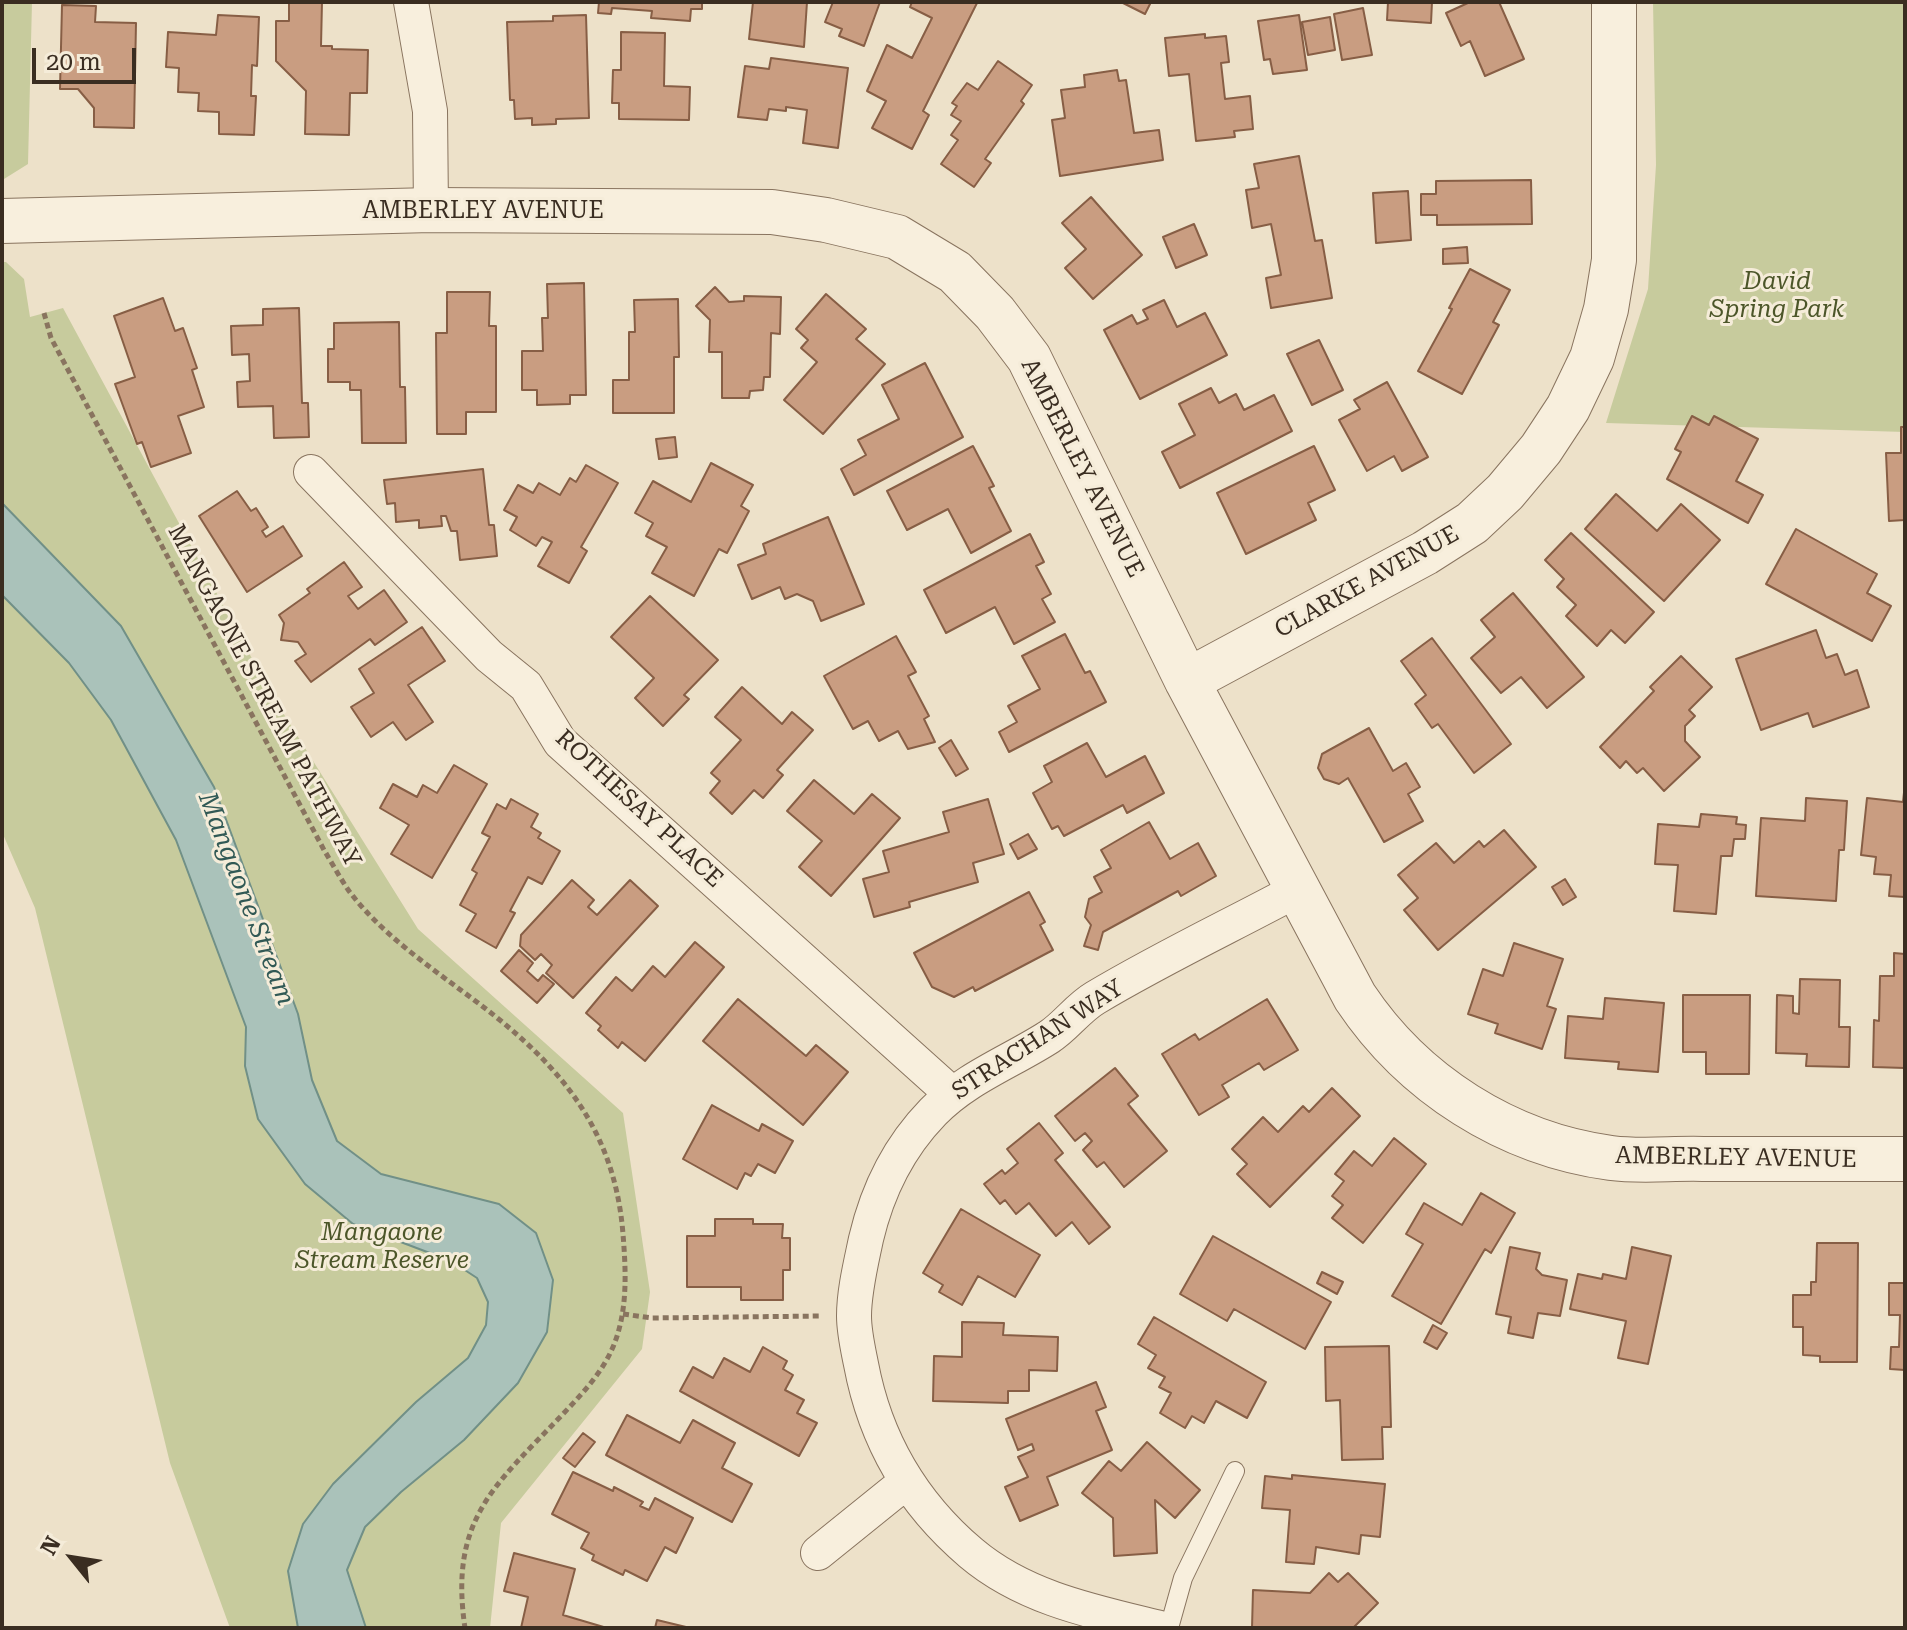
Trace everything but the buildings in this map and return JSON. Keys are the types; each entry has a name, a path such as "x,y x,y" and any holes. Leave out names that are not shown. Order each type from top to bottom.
{"street":[{"path":"411,2 430,111 431,210"},
{"name":"CLARKE AVENUE","path":"1187,681 1425,553 1472,523 1505,492 1541,449 1568,408 1592,358 1606,309 1614,260 1614,2"},
{"name":"AMBERLEY AVENUE","path":"11,221 431,210 772,212 826,220 897,237 955,272 995,313 1029,358 1187,681 1355,997 1389,1042 1429,1078 1473,1111 1554,1146 1613,1158 1905,1159"},
{"name":"ROTHESAY PLACE","path":"311,472 489,656 526,686 560,742 952,1094"},
{"name":"STRACHAN WAY","path":"1160,1628 1079,1608 1037,1593 1002,1574 971,1553 938,1521 906,1482 881,1437 866,1392 854,1316 862,1259 881,1191 896,1162 915,1134 952,1094 1051,1036 1092,1000 1297,890"},
{"path":"818,1553 906,1482"}],"lane":[{"path":"1169,1628 1183,1578 1235,1471"}],"path":[{"name":"MANGAONE STREAM PATHWAY","path":"44,313 51,338 324,850 350,892 424,964 510,1029 566,1082 602,1143 610,1163 622,1220 626,1271 623,1314 612,1349 589,1386 499,1482 477,1514 462,1560 460,1599 465,1628"},
{"path":"623,1314 652,1318 854,1316"}],"green space":[{"path":"2,2 32,2 28,164 4,179"},
{"name":"David Spring Park","path":"1653,2 1905,2 1905,432 1606,423 1648,289 1656,165"},
{"name":"Mangaone Stream Reserve","path":"2,262 6,262 24,279 30,317 63,308 270,692 418,929 623,1113 650,1292 642,1349 501,1523 490,1628 230,1628 170,1463 35,908 2,832"}],"water":[{"name":"Mangaone Stream","path":"2,503 121,626 214,787 298,1014 312,1080 337,1141 381,1174 499,1204 536,1233 553,1280 547,1332 518,1383 464,1440 401,1492 365,1527 347,1570 366,1628 298,1628 288,1571 303,1524 333,1484 416,1402 468,1358 486,1325 488,1302 477,1278 451,1261 353,1224 305,1184 258,1119 245,1066 246,1027 176,840 111,720 69,663 2,595"}]}
